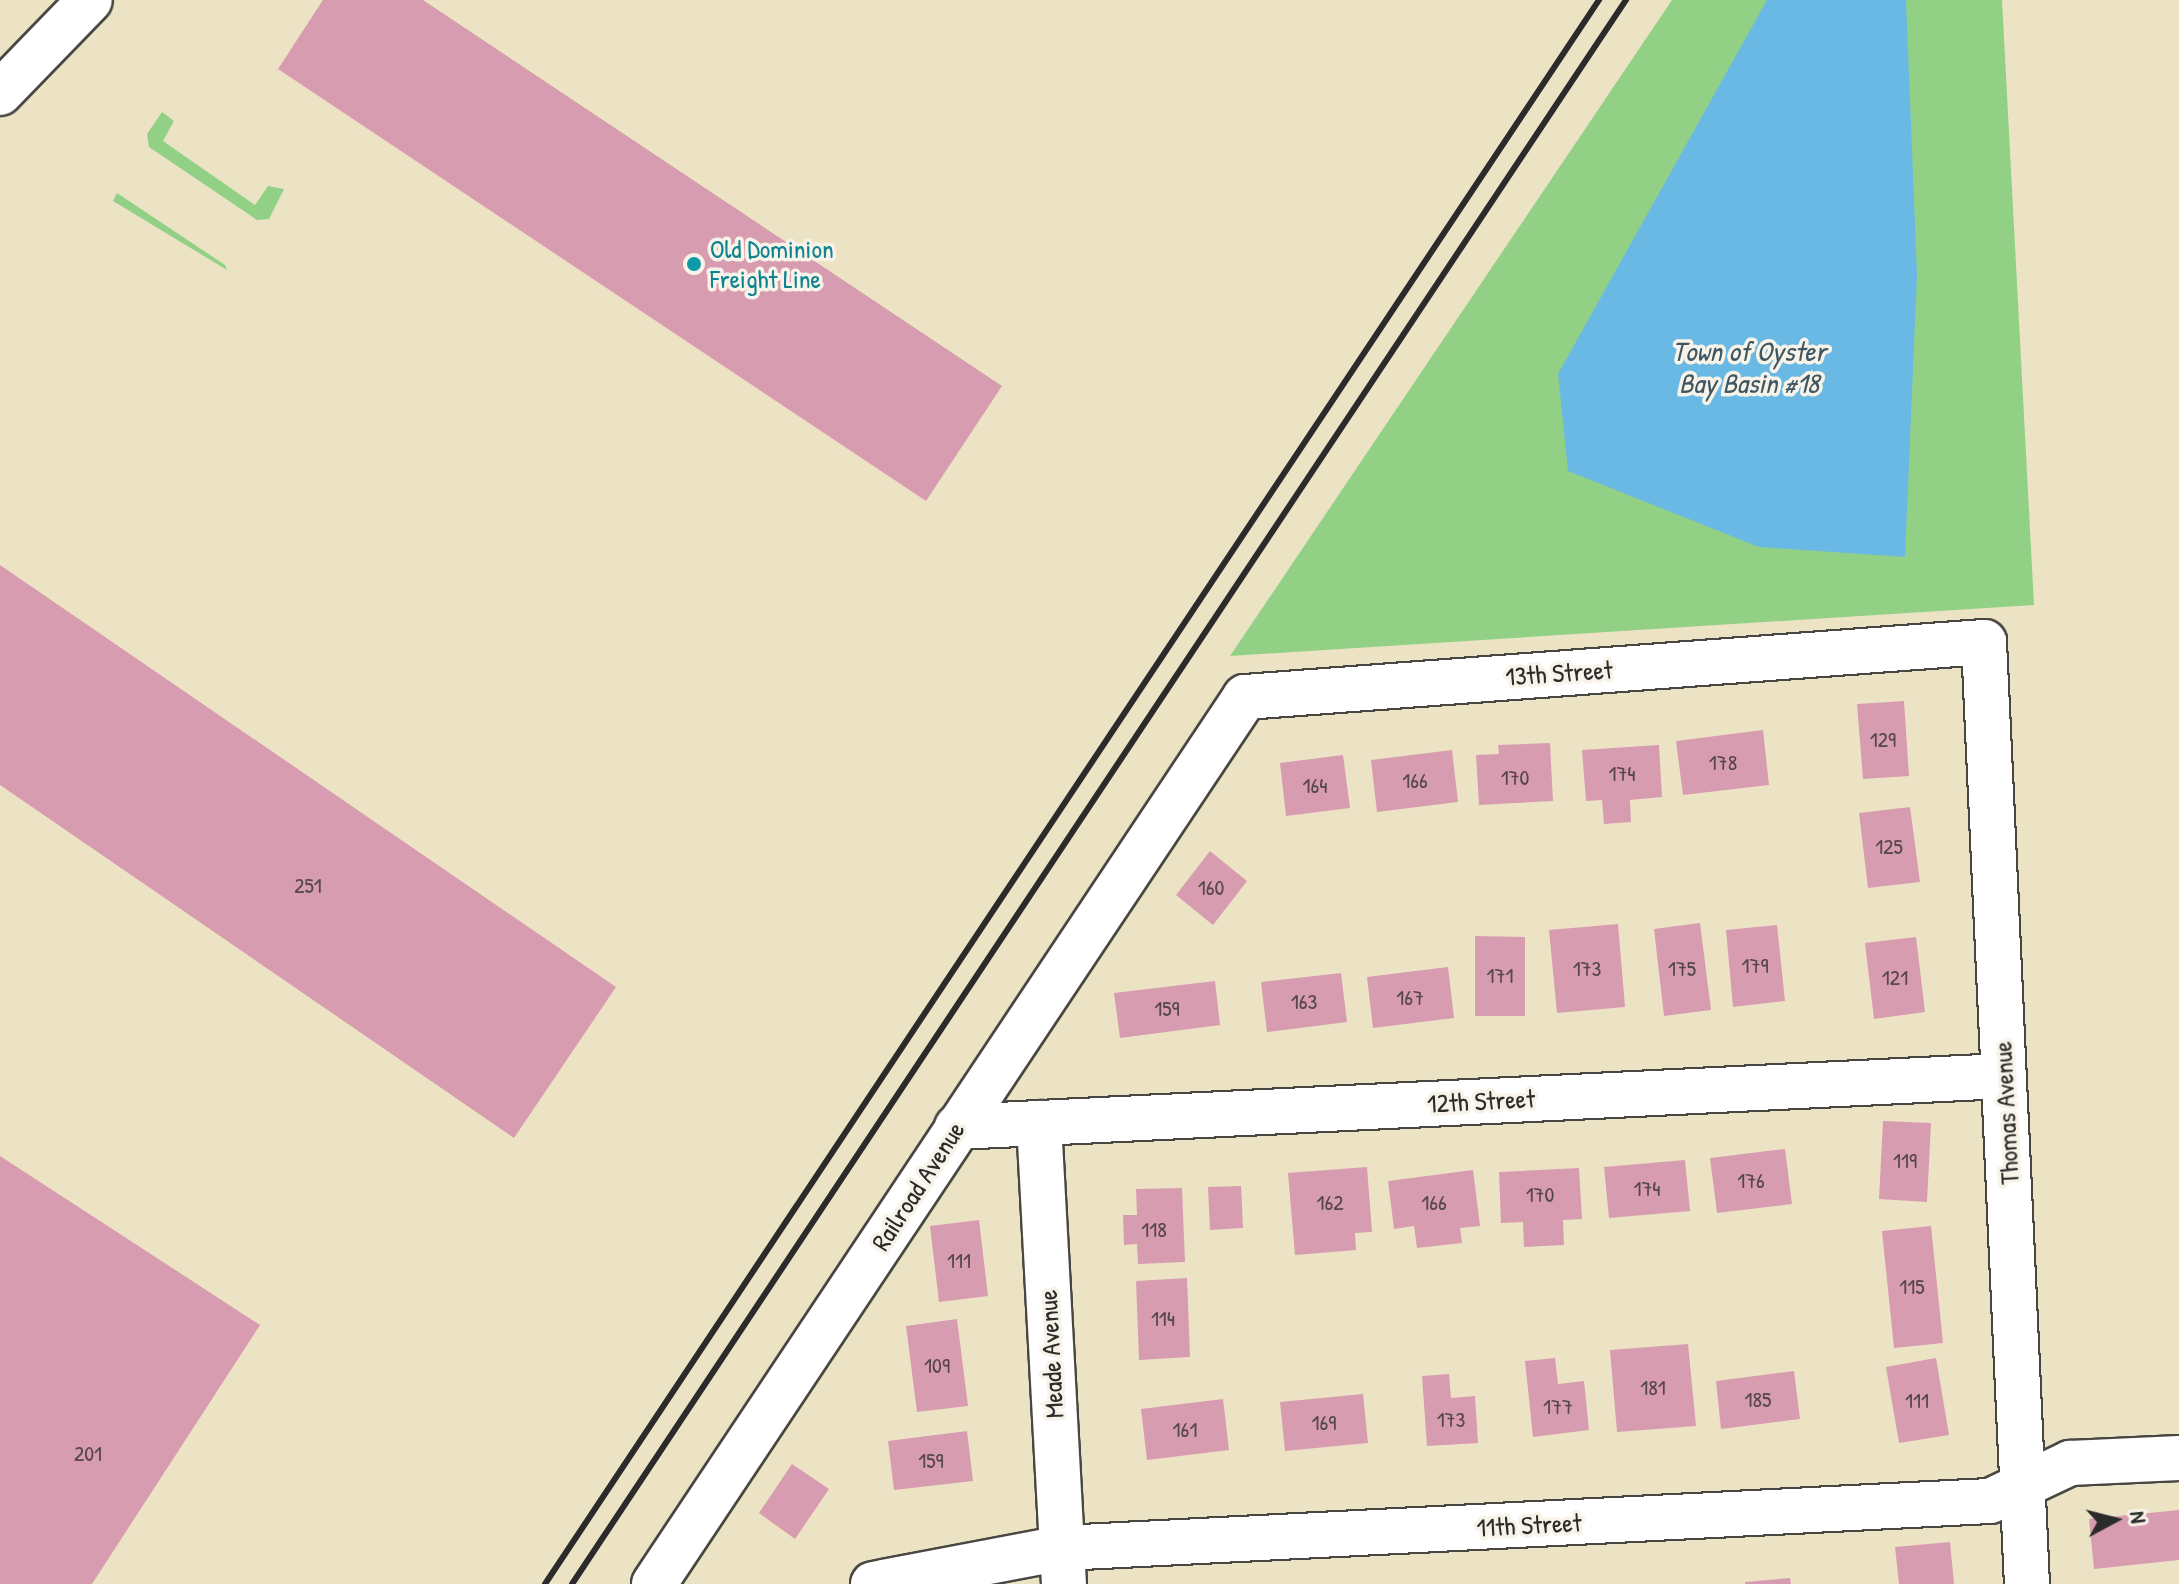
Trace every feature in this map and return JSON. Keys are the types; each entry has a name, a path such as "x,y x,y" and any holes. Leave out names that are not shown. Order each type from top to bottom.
{"street":[{"path":"0,93 90,0"},
{"name":"13th Street","path":"1182,788 1245,697 1984,642"},
{"name":"Thomas Avenue","path":"1984,642 2027,1584"},
{"name":"Railroad Avenue","path":"654,1584 1182,788"},
{"name":"12th Street","path":"957,1127 2004,1076"},
{"name":"Meade Avenue","path":"1039,1123 1063,1566"},
{"name":"11th Street","path":"873,1584 1063,1566 1990,1501 2070,1463 2179,1458"}],"green space":[{"path":"1672,0 2002,0 2034,605 1230,656"},
{"path":"162,112 174,121 163,141 255,205 268,186 284,189 269,219 257,220 149,147 147,134"},
{"path":"117,193 225,265 227,270 113,201"}],"water":[{"name":"Town of Oyster Bay Basin #18","path":"1767,0 1906,0 1917,275 1905,557 1759,547 1568,471 1558,374"}],"building":[{"name":"Old Dominion Freight Line","path":"323,0 423,0 1002,386 926,501 278,69"},
{"path":"0,565 616,987 514,1138 0,785"},
{"path":"1904,701 1909,776 1863,779 1857,704"},
{"path":"1763,730 1769,785 1683,795 1676,741"},
{"path":"1550,743 1553,801 1479,805 1476,755 1499,754 1498,745"},
{"path":"1659,745 1662,797 1630,800 1631,822 1604,824 1602,800 1586,801 1582,750"},
{"path":"1452,750 1458,802 1377,812 1371,760"},
{"path":"1343,755 1350,808 1286,816 1280,763"},
{"path":"1910,807 1920,882 1868,888 1859,813"},
{"path":"1210,851 1247,881 1213,925 1176,895"},
{"path":"1700,923 1711,1010 1664,1016 1654,929"},
{"path":"1618,924 1625,1007 1557,1013 1549,930"},
{"path":"1777,925 1785,1001 1733,1007 1726,930"},
{"path":"1475,936 1525,937 1525,1016 1475,1016"},
{"path":"1916,937 1925,1012 1874,1019 1865,943"},
{"path":"1448,967 1454,1018 1373,1028 1367,977"},
{"path":"1341,973 1347,1022 1267,1032 1261,982"},
{"path":"1215,981 1220,1025 1120,1038 1114,993"},
{"path":"1883,1121 1931,1123 1927,1202 1879,1199"},
{"path":"1785,1149 1792,1204 1717,1213 1710,1158"},
{"path":"0,1156 260,1325 92,1584 0,1584"},
{"path":"1685,1160 1690,1211 1609,1218 1604,1167"},
{"path":"1367,1167 1372,1232 1355,1233 1356,1250 1295,1255 1288,1173"},
{"path":"1579,1168 1582,1219 1563,1220 1564,1245 1524,1247 1523,1222 1501,1223 1499,1172"},
{"path":"1473,1170 1480,1226 1460,1228 1462,1243 1417,1248 1414,1226 1394,1229 1388,1181"},
{"path":"1241,1186 1243,1228 1210,1230 1208,1187"},
{"path":"1182,1188 1185,1262 1138,1264 1137,1244 1124,1245 1123,1215 1137,1215 1136,1189"},
{"path":"979,1220 988,1296 939,1302 930,1226"},
{"path":"1931,1226 1943,1343 1894,1348 1882,1231"},
{"path":"1187,1278 1190,1357 1139,1360 1136,1281"},
{"path":"957,1319 968,1406 917,1412 906,1326"},
{"path":"1688,1344 1696,1426 1617,1432 1610,1350"},
{"path":"1555,1358 1558,1384 1584,1381 1589,1430 1533,1437 1525,1361"},
{"path":"1936,1358 1949,1435 1899,1443 1886,1367"},
{"path":"1794,1371 1800,1419 1721,1429 1716,1381"},
{"path":"1449,1374 1451,1398 1475,1396 1478,1443 1427,1446 1422,1376"},
{"path":"1363,1394 1368,1443 1285,1451 1280,1402"},
{"path":"1223,1399 1229,1450 1147,1460 1141,1409"},
{"path":"967,1431 973,1481 894,1490 888,1441"},
{"path":"792,1464 829,1489 795,1539 759,1513"},
{"path":"2179,1510 2179,1560 2094,1569 2089,1519"},
{"path":"1950,1542 1954,1584 1899,1584 1895,1547"},
{"path":"1790,1578 1791,1584 1745,1584 1745,1582"}],"railway":[{"path":"545,1584 1599,0"},
{"path":"572,1584 1626,0"}],"place":[{"name":"Old Dominion Freight Line","path":"694,264"}]}
